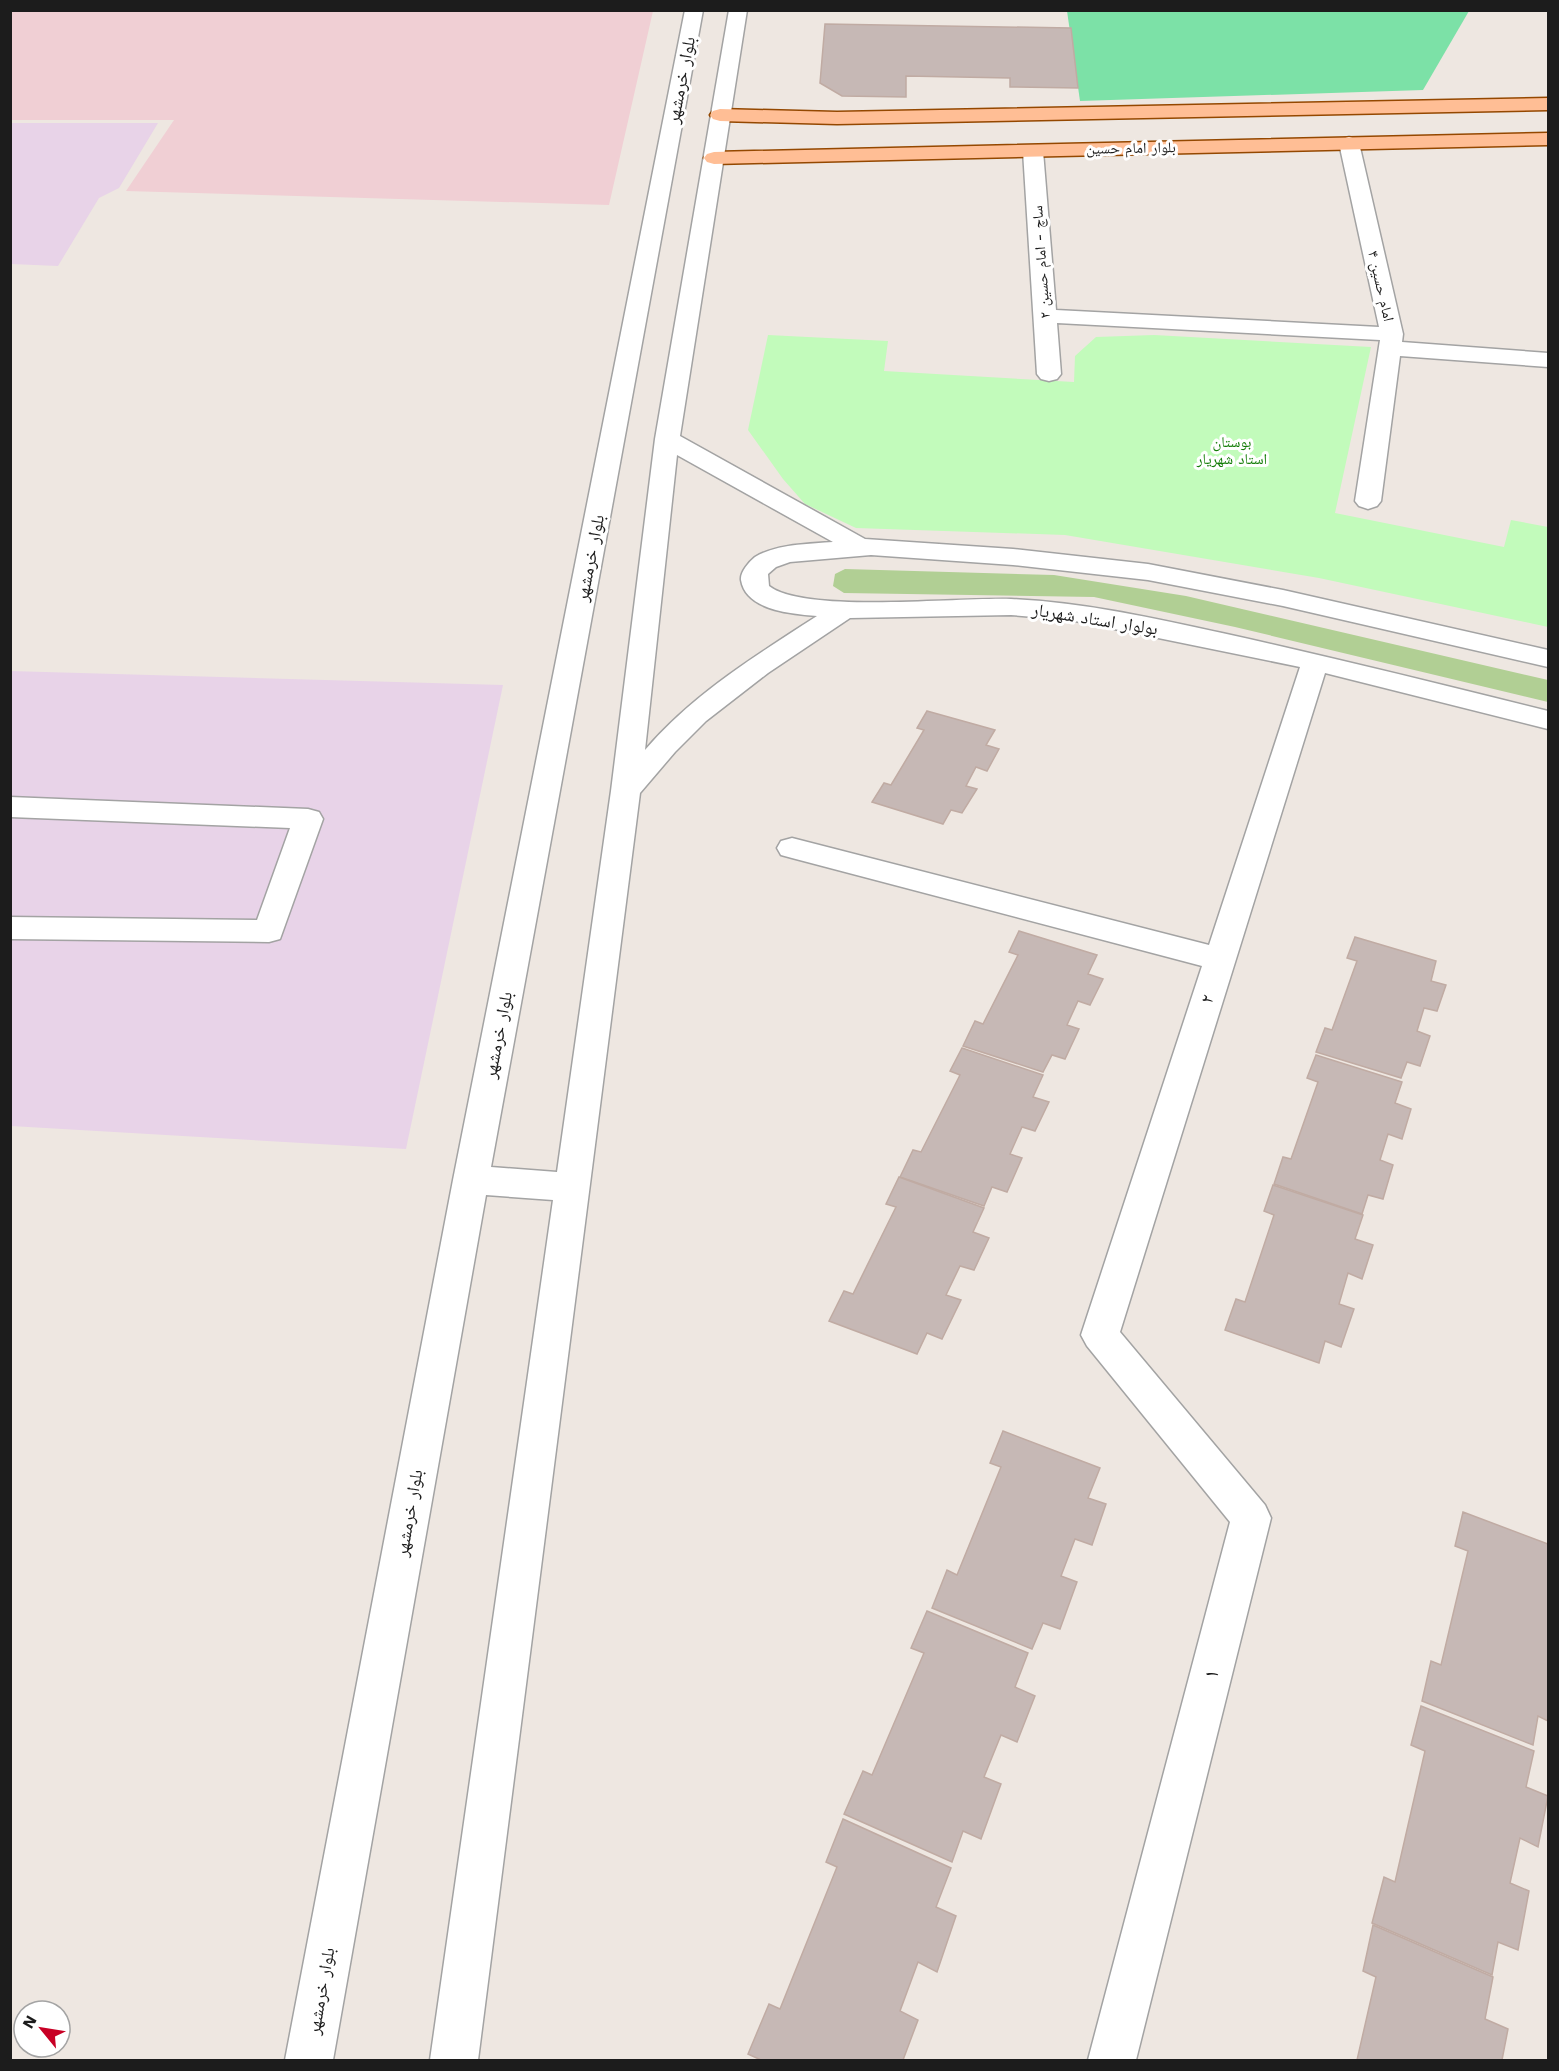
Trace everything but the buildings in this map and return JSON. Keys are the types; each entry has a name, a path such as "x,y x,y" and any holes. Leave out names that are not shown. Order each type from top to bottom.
{"main road":[{"name":"بلوار امام حسین","path":"720,115 837,118 1548,104"},
{"path":"837,118 808,123 800,130 798,137 801,144 810,150 840,155"},
{"name":"بلوار امام حسین","path":"714,158 1548,139"}],"street":[{"name":"بلوار خرمشهر","path":"309,2061 471,1180 694,10"},
{"path":"453,2061 574,1187 626,791 667,439 738,10"},
{"name":"امام حسین ۴","path":"1349,143 1391,341 1368,501"},
{"name":"ساچ - امام حسین ۲","path":"1033,151 1049,374"},
{"path":"1045,316 1391,341 1548,360"},
{"path":"667,439 859,546 1013,557 1148,572 1282,598 1548,658"},
{"name":"بولوار استاد شهریار","path":"874,547 782,555 768,560 758,568 753,577 755,587 762,595 776,602 844,610 1011,607 1070,612 1182,633 1315,662 1548,720"},
{"path":"626,791 665,745 696,715 758,667 844,610"},
{"name":"۲","path":"1100,1335 1315,662"},
{"path":"10,807 308,819 269,931 10,928"},
{"path":"792,848 1220,959"},
{"path":"471,1180 574,1187"},
{"name":"۱","path":"1100,1335 1251,1518 1112,2061"}],"shaded area":[{"path":"11,10 653,11 609,205 126,191 174,120 11,120"},
{"path":"11,123 158,123 119,188 99,198 58,266 11,264"},
{"path":"10,671 503,685 406,1149 11,1126"}],"green space":[{"path":"1067,11 1469,11 1423,90 1080,101"},
{"name":"بوستان استاد شهریار","path":"768,335 888,341 884,371 1074,382 1075,356 1096,337 1154,335 1371,347 1335,513 1504,547 1511,520 1548,527 1548,627 1319,578 1065,535 856,528 805,504 783,479 748,430"},
{"path":"845,569 1054,575 1186,596 1548,680 1548,702 1235,627 1094,597 844,593 833,586 835,574"}]}
